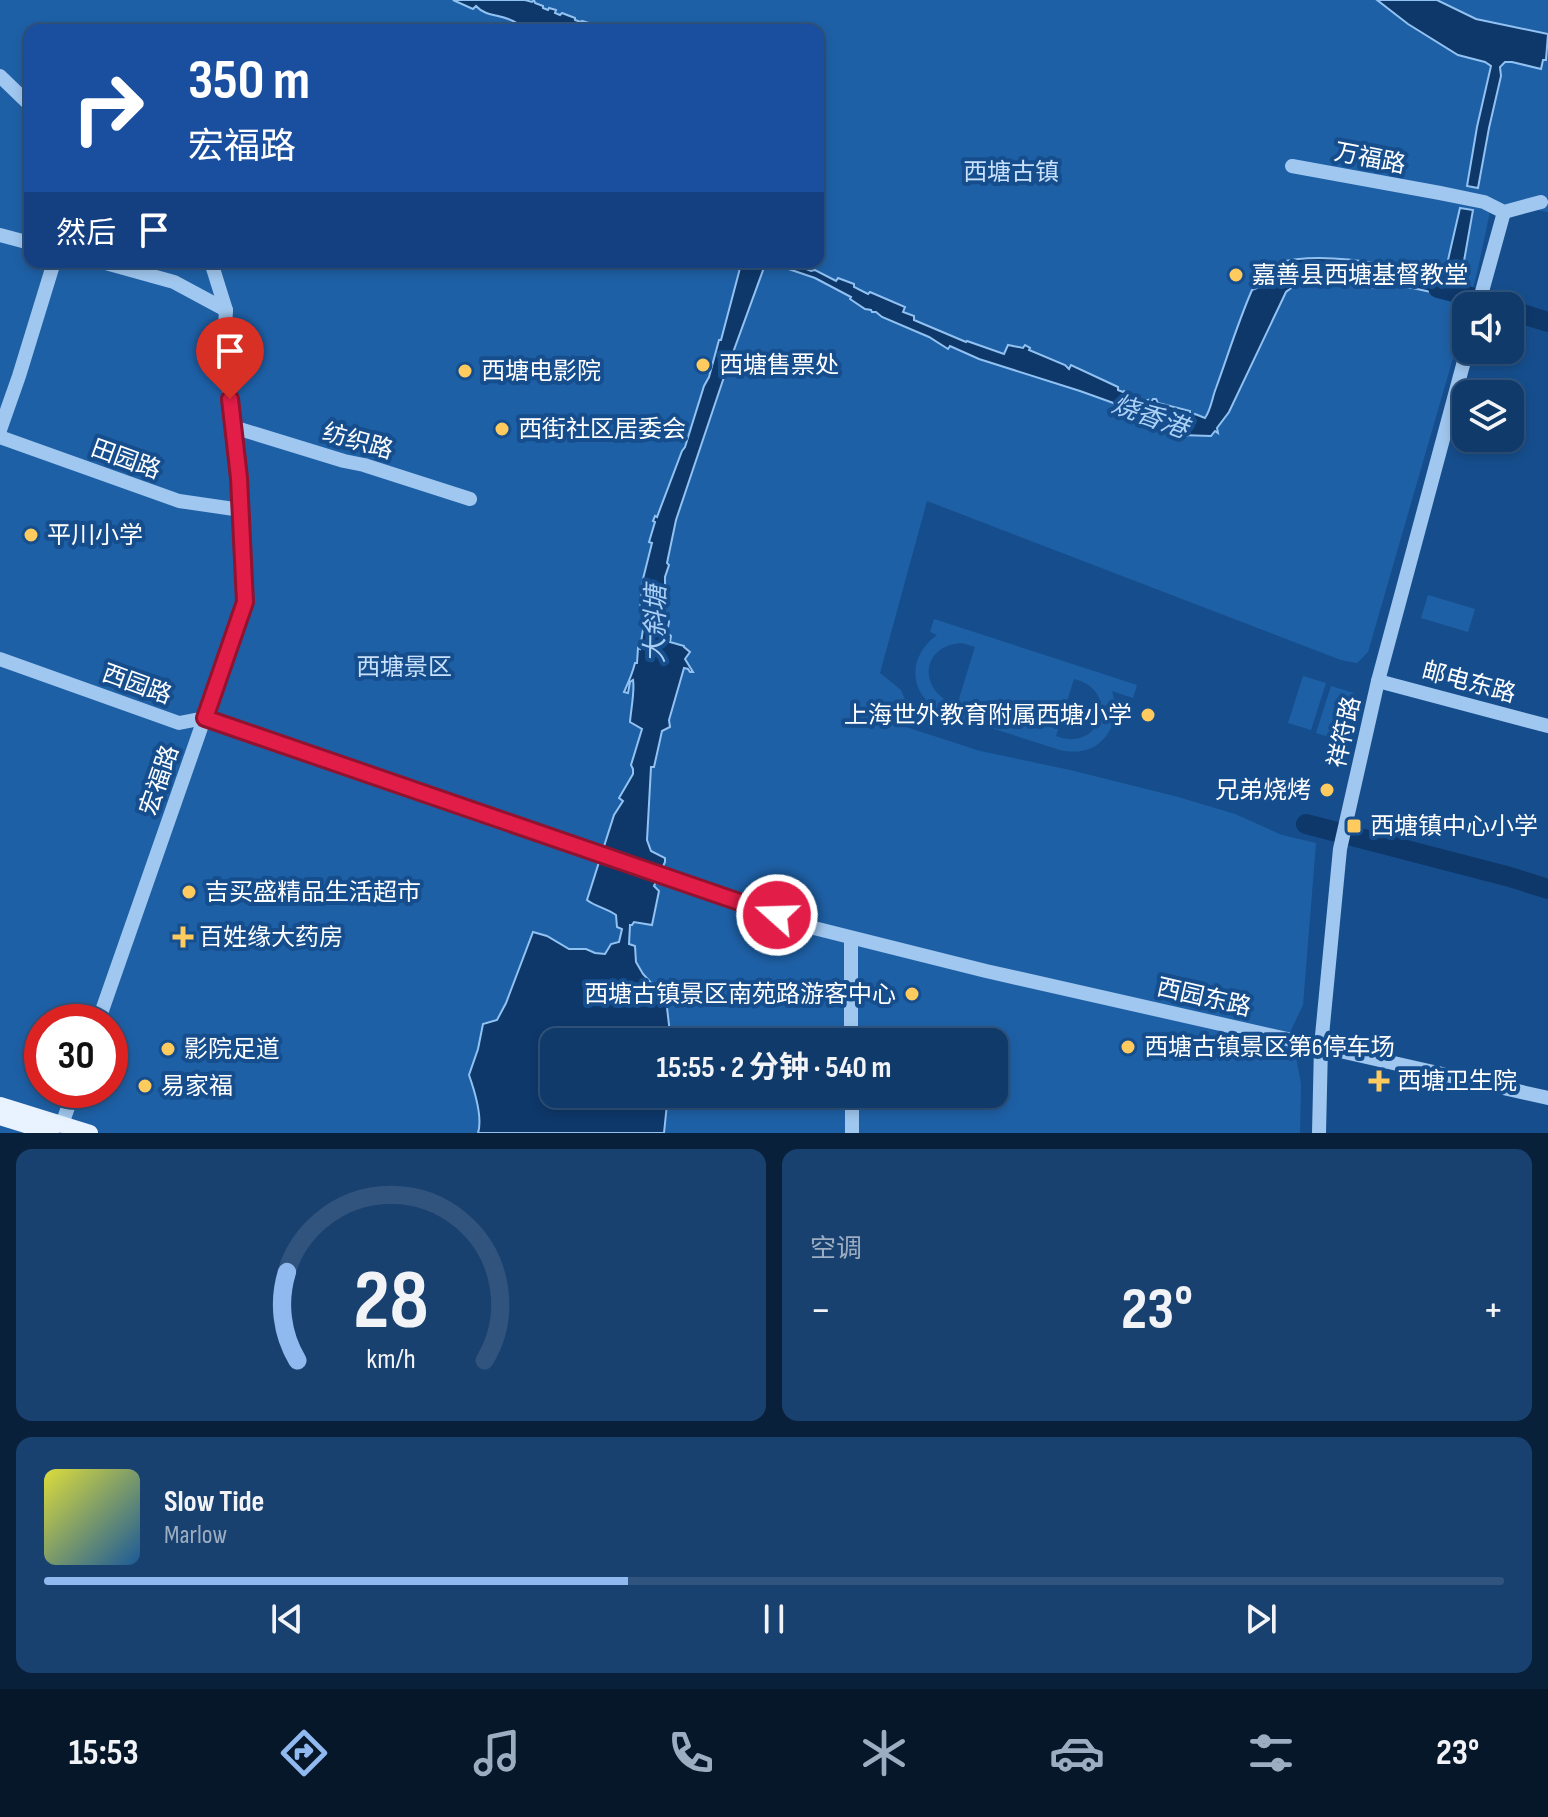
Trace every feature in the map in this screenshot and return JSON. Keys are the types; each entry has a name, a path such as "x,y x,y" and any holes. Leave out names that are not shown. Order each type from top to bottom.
{"main road":[{"path":"0,1105 57,1130"},
{"path":"0,1117 57,1130 90,1133"}],"street":[{"path":"0,76 24,99"},
{"name":"万福路","path":"1292,166 1484,202 1504,212"},
{"path":"1482,292 1504,212 1541,202"},
{"path":"0,235 24,241"},
{"path":"0,430 52,268"},
{"path":"124,268 174,282 226,310"},
{"name":"宏福路","path":"104,1004 245,602 241,510 224,344 226,310 213,268"},
{"name":"祥符路","path":"1319,1133 1321,1046 1340,849 1378,681 1463,364"},
{"name":"纺织路","path":"233,427 470,499"},
{"name":"田园路","path":"0,437 179,501 241,510"},
{"name":"西园路","path":"0,659 179,723 205,718 806,926 851,938"},
{"name":"邮电东路","path":"1378,681 1548,726"},
{"path":"851,938 851,1028"},
{"name":"西园东路","path":"851,938 1548,1098"},
{"path":"57,1130 66,1108"},
{"path":"852,1108 852,1133"}],"green space":[{"name":"西塘景区","path":"0,0 1548,0 1548,212 1492,202 1472,292 1452,292 1452,361 1368,652 1357,663 1341,660 927,501 880,673 901,690 908,707 903,726 980,751 1178,797 1235,814 1282,835 1316,843 1303,1005 1291,1030 1301,1084 1300,1133 0,1133"},
{"path":"1428,595 1475,609 1468,632 1421,618"},
{"path":"934,619 1137,685 1133,698 1112,691 1114,717 1105,738 1086,750 1060,750 941,712 930,704 922,695 915,675 920,654 937,635 930,632","holes":["962,643 975,647 957,705 935,690 929,670 931,660 938,652","1074,679 1089,685 1098,695 1101,707 1094,729 1085,736 1072,739 1056,736"]},
{"path":"1303,676 1326,683 1311,730 1288,723"},
{"path":"1331,686 1354,693 1339,740 1316,733"}],"water":[{"path":"453,0 534,0 543,8 556,10 555,13 592,24 518,24 476,6 473,9"},
{"path":"1377,0 1437,0 1476,19 1548,34 1546,60 1543,60 1541,69 1512,62 1505,62 1500,67 1501,76 1478,188 1467,186 1491,66 1458,55 1408,24"},
{"path":"1460,208 1473,210 1461,278 1468,283 1465,292 1452,292 1452,297 1376,280 1375,288 1349,284 1350,272 1312,272 1286,292 1229,412 1217,428 1218,433 1215,431 1211,436 1180,435 1119,405 979,359 950,346 948,349 929,337 865,309 851,297 815,278 786,268 815,270 836,281 838,278 854,284 854,287 868,294 870,292 905,307 903,312 914,316 914,320 966,342 1004,354 1008,345 1023,348 1025,345 1029,350 1069,369 1071,365 1118,387 1118,390 1142,402 1148,400 1150,404 1156,399 1158,403 1205,418 1252,290 1262,286 1276,263 1328,258 1423,271 1448,268"},
{"name":"大斜塘","path":"739,268 764,268 676,520 665,577 668,587 665,607 669,622 667,632 671,636 670,642 684,646 690,652 685,659 693,672 684,668 669,720 670,727 662,731 654,767 651,767 647,840 651,851 665,858 665,862 654,886 659,891 652,925 634,922 630,925 629,944 635,946 636,962 643,974 666,999 669,1028 540,1028 540,1108 667,1108 664,1133 478,1133 479,1112 469,1075 483,1024 497,1020 533,932 569,949 586,949 595,953 605,954 611,944 619,942 622,929 617,927 616,915 587,900 614,815 623,801 619,798 633,774 631,765 642,729 630,722 633,680 628,693 624,692 640,649 644,623 640,610 643,579 652,543 649,542 653,521 685,447"}],"waterway":[{"name":"烧香港","path":"1286,279 1290,272 1375,276"},
{"name":"烧香港","path":"1438,288 1454,292"},
{"name":"烧香港","path":"1524,314 1548,322"},
{"path":"1306,824 1548,889"}],"place":[{"name":"嘉善县西塘基督教堂","path":"1236,275"},
{"name":"西塘售票处","path":"703,365"},
{"name":"西塘电影院","path":"465,371"},
{"name":"西街社区居委会","path":"502,429"},
{"name":"平川小学","path":"31,535"},
{"name":"上海世外教育附属西塘小学","path":"1148,715"},
{"name":"兄弟烧烤","path":"1327,790"},
{"name":"西塘镇中心小学","path":"1354,826"},
{"name":"吉买盛精品生活超市","path":"189,892"},
{"name":"百姓缘大药房","path":"183,937"},
{"name":"西塘古镇景区南苑路游客中心","path":"912,994"},
{"name":"西塘古镇景区第6停车场","path":"1128,1047"},
{"name":"影院足道","path":"168,1049"},
{"name":"西塘卫生院","path":"1379,1081"},
{"name":"易家福","path":"145,1086"}],"route":[{"path":"230,399 239,478 245,602 205,718 777,915"}],"park label":[{"name":"西塘古镇","path":"1011,172"}]}
